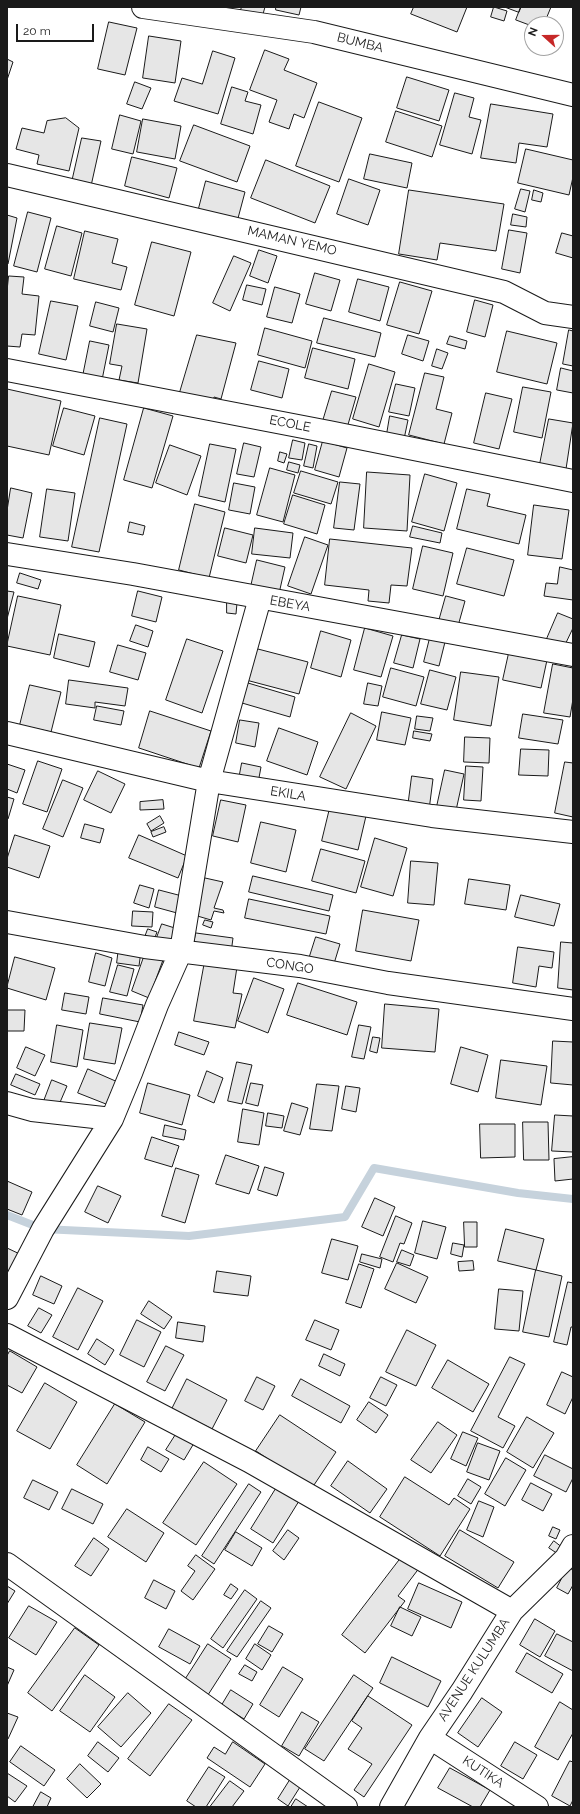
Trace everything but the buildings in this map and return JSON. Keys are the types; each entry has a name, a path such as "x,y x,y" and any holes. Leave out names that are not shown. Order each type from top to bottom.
{"street":[{"name":"BUMBA","path":"143,7 314,32 573,95"},
{"name":"MAMAN YEMO","path":"7,175 504,292 546,314 573,317"},
{"name":"ECOLE","path":"7,370 573,481"},
{"name":"EBEYA","path":"7,554 133,574 573,655"},
{"path":"7,1298 43,1229 112,1119 132,1073 157,1005 181,951 209,781 260,598"},
{"name":"EKILA","path":"7,733 209,781 432,816 573,832"},
{"name":"CONGO","path":"7,922 145,946 300,966 388,983 573,1009"},
{"path":"7,1103 32,1110 112,1119"},
{"path":"7,1335 249,1461 512,1611"},
{"name":"AVENUE KULUMBA","path":"391,1807 430,1738 462,1691 512,1611 571,1555"},
{"path":"7,1564 346,1807"},
{"name":"KUTIKA","path":"430,1738 537,1807"}],"waterway":[{"path":"7,1215 43,1229 189,1236 345,1217 374,1168 518,1193 573,1199"}]}
